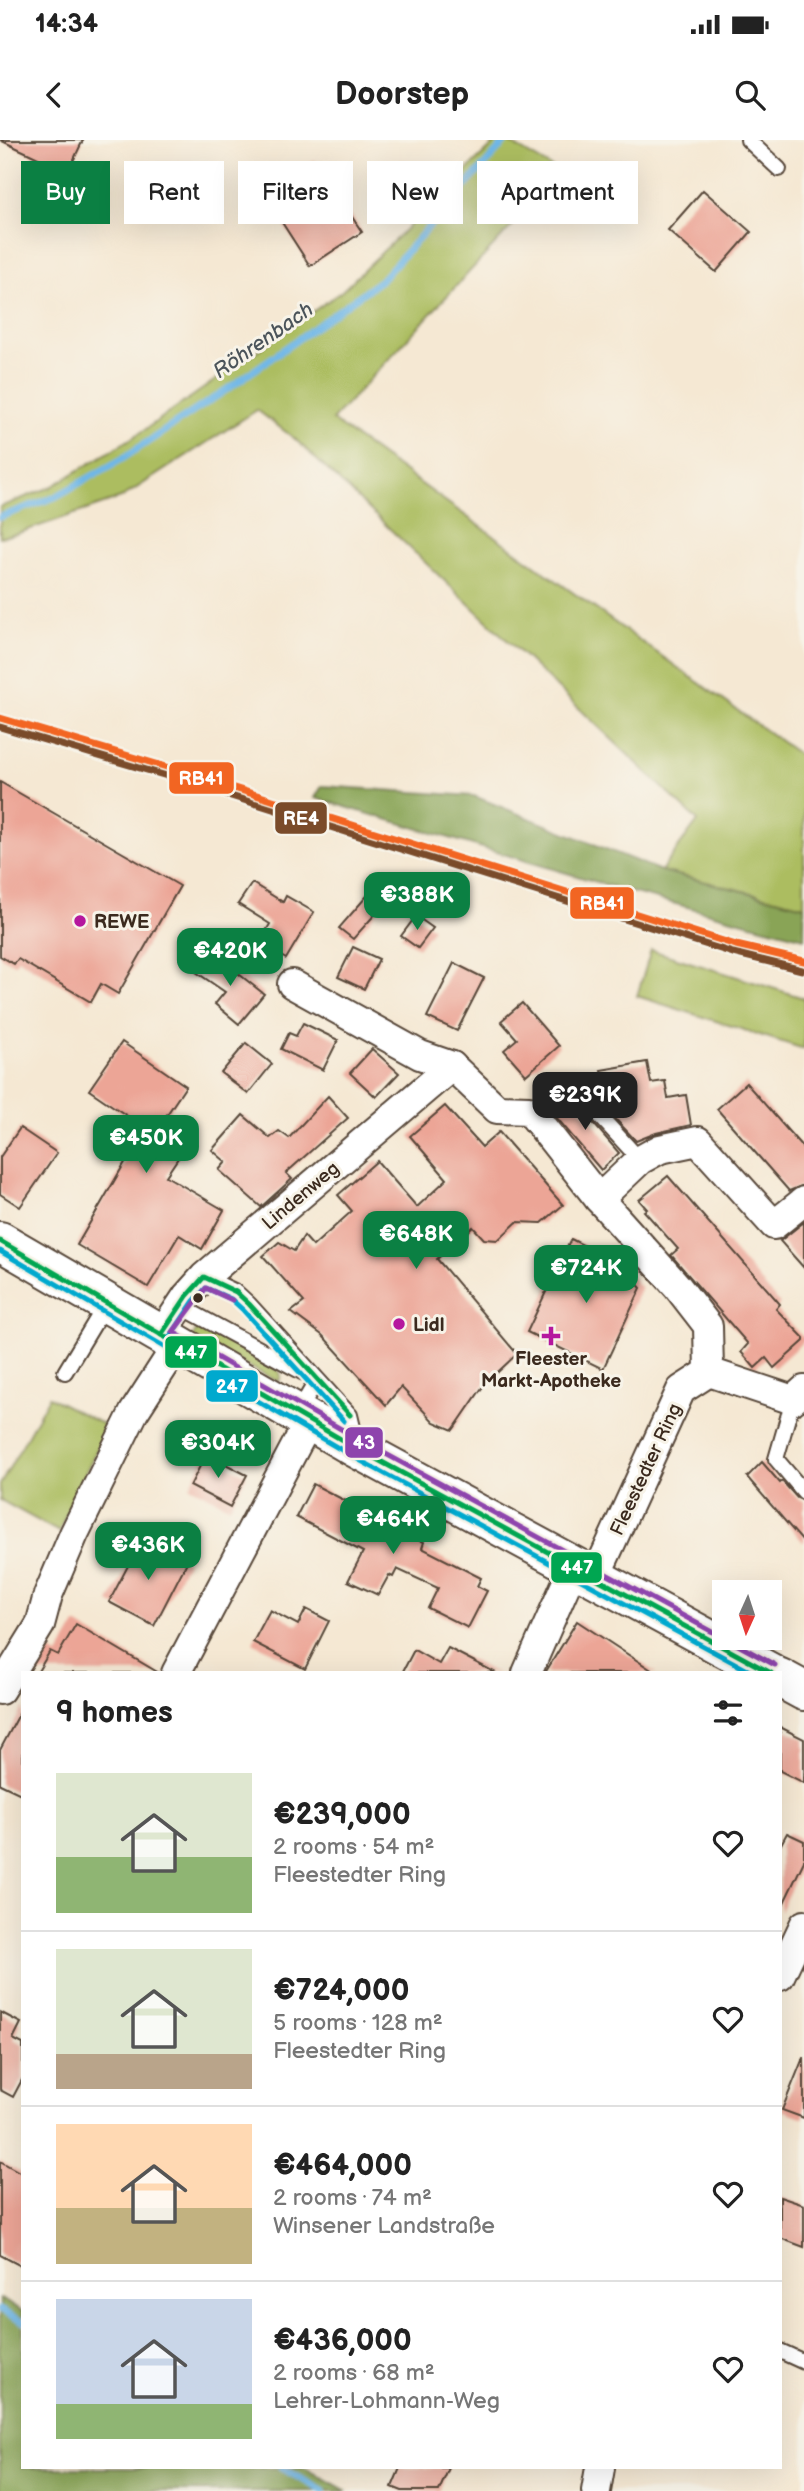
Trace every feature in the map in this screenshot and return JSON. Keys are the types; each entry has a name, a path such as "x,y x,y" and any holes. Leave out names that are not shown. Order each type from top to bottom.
{"street":[{"path":"292,984 420,1055 452,1066 497,1109 529,1110 599,1199 677,1286 708,1326 709,1371 798,1395"},
{"name":"Lindenweg","path":"0,1690 40,1625 48,1595 74,1534 173,1328 204,1277 452,1066"},
{"path":"599,1199 640,1160 660,1149 698,1141 774,1225 804,1201"},
{"path":"0,1241 106,1303 173,1328 303,1417 356,1448 767,1671"},
{"name":"Fleestedter Ring","path":"528,1671 681,1390 709,1371"},
{"path":"177,1671 303,1417"},
{"path":"782,1679 804,1691"},
{"path":"782,1972 804,1925"},
{"path":"596,2491 600,2469"}],"lane":[{"path":"748,140 779,169"},
{"path":"577,1091 640,1160"},
{"path":"204,1277 236,1292 249,1304 350,1415 356,1435 356,1448"},
{"path":"65,1372 106,1303"},
{"path":"173,1328 265,1350 317,1380"},
{"path":"303,1417 317,1380"},
{"path":"798,1395 776,1459 804,1492"},
{"path":"782,2352 804,2362"}],"green space":[{"path":"498,140 505,140 541,161 477,161 477,224 514,224 332,420 804,758 804,906 661,871 698,821 295,439 257,410 121,498 0,537 0,507 51,487 140,433 342,291 411,224 463,224 463,174"},
{"path":"322,786 474,796 661,871 804,906 804,938 627,891 315,798"},
{"path":"651,950 804,998 804,1049 637,996"},
{"path":"200,1324 279,1371 279,1382 192,1338"},
{"path":"49,1397 108,1427 59,1532 0,1500 0,1485"},
{"path":"0,2299 21,2310 21,2469 307,2469 347,2491 0,2491"}],"building":[{"path":"0,140 83,140 73,161 45,161"},
{"path":"703,190 751,232 716,272 668,230"},
{"path":"353,218 362,232 310,266 283,224 353,224"},
{"name":"REWE","path":"0,782 180,886 118,994 101,984 91,1002 18,959 14,964 0,956"},
{"path":"252,883 283,902 286,896 314,912 286,959 259,943 270,924 238,904"},
{"path":"373,889 387,901 353,939 339,928"},
{"path":"416,916 433,928 418,948 401,936"},
{"path":"353,947 379,959 364,989 338,977"},
{"path":"210,951 264,994 239,1024 215,1004 225,992 196,972"},
{"path":"454,963 484,978 457,1031 427,1017"},
{"path":"522,1003 559,1046 526,1075 504,1050 517,1039 501,1021"},
{"path":"303,1023 338,1040 323,1070 281,1049 289,1033 296,1036"},
{"path":"122,1042 186,1086 164,1119 192,1137 166,1176 224,1210 202,1249 179,1235 148,1287 77,1245 145,1128 89,1090"},
{"path":"246,1043 272,1064 248,1094 221,1073"},
{"path":"372,1049 399,1073 376,1097 350,1073"},
{"path":"647,1062 651,1083 665,1081 668,1098 686,1095 691,1125 636,1141 609,1112 601,1070"},
{"path":"746,1083 804,1149 804,1185 789,1191 717,1109"},
{"path":"568,1094 619,1153 601,1170 550,1110"},
{"path":"328,1096 348,1118 286,1173 292,1179 261,1207 219,1170 226,1162 212,1150 243,1115 270,1138 279,1131 289,1138"},
{"path":"445,1106 482,1147 499,1132 563,1205 542,1223 517,1222 498,1240 484,1239 473,1227 437,1259 517,1354 484,1385 453,1430 434,1422 401,1387 386,1405 322,1335 291,1312 304,1302 263,1256 279,1242 294,1251 304,1236 313,1246 352,1211 338,1195 377,1161 417,1207 447,1179 410,1136"},
{"path":"20,1128 57,1153 20,1207 0,1194 0,1157"},
{"path":"668,1176 780,1304 776,1309 804,1338 804,1341 774,1368 766,1358 755,1368 741,1352 748,1344 671,1255 678,1249 644,1211 647,1209 639,1200"},
{"path":"804,1222 804,1268 780,1241"},
{"path":"571,1239 620,1264 641,1288 603,1369 527,1332"},
{"path":"206,1454 247,1475 230,1507 190,1486"},
{"path":"762,1462 780,1483 782,1481 797,1498 804,1501 804,1543 747,1477"},
{"path":"313,1484 424,1542 422,1548 481,1578 477,1586 487,1591 468,1628 428,1608 438,1588 397,1569 393,1577 389,1575 378,1595 348,1581 363,1552 296,1517"},
{"path":"142,1539 187,1562 154,1626 109,1602"},
{"path":"306,1609 329,1621 305,1669 253,1642 270,1610 298,1625"},
{"path":"577,1621 653,1671 546,1671"},
{"path":"76,1624 156,1671 38,1671 50,1651 58,1655"},
{"path":"448,1648 492,1671 403,1671 414,1650 439,1664"},
{"path":"21,1711 21,1794 0,1784 0,1750"},
{"path":"782,1728 804,1739 804,1783 782,1772"},
{"path":"787,1833 804,1841 804,1861 782,1907 782,1842"},
{"path":"0,2012 21,2023 13,2039 21,2043 21,2082 13,2097 0,2090"},
{"path":"804,2058 804,2118 782,2110"},
{"path":"0,2161 21,2173 21,2266 0,2255"},
{"path":"782,2198 804,2205 804,2247 782,2239"},
{"path":"400,2469 449,2469 439,2491 402,2491 392,2487"}],"waterway":[{"name":"Röhrenbach","path":"0,517 55,497 122,459 232,386 381,280 507,140"},
{"path":"0,2310 21,2321"},
{"path":"283,2469 323,2491"}],"transit line":[{"name":"RB41","path":"0,718 170,768 736,945 804,961"},
{"name":"RE4","path":"0,727 167,776 733,953 802,970"},
{"name":"447","path":"0,1241 356,1448 767,1671"},
{"name":"247","path":"0,1251 352,1456 749,1671"},
{"name":"447","path":"161,1335 187,1296 204,1277 236,1292 249,1304 350,1415"},
{"name":"247","path":"168,1340 206,1288 231,1299 344,1421"},
{"name":"43","path":"232,1300 206,1288 173,1332 360,1440 712,1631"},
{"name":"43","path":"747,1650 775,1665"}],"place":[{"name":"REWE","path":"80,921"},
{"name":"Lidl","path":"399,1324"},
{"name":"Fleester Markt-Apotheke","path":"551,1336"}]}
